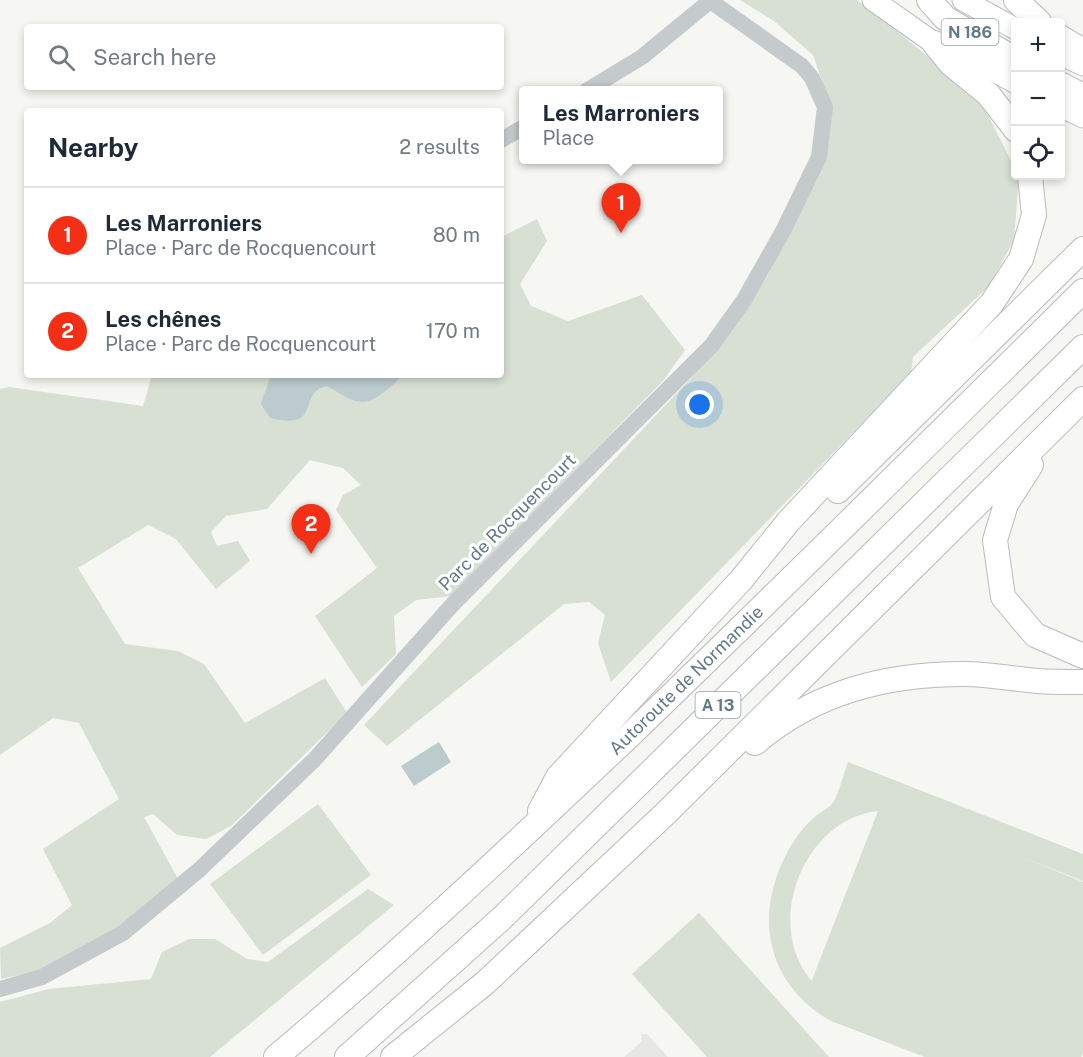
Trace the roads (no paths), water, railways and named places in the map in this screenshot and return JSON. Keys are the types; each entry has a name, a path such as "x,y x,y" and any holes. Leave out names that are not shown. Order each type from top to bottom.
{"highway":[{"name":"N 186","path":"929,0 945,18 1011,57"},
{"path":"1016,0 1035,18"},
{"path":"1065,40 1083,51"},
{"path":"934,43 951,64 988,94 1013,126"},
{"path":"1065,87 1083,96"},
{"path":"529,831 558,777 741,580 788,522 992,303 1022,259 1034,215 1030,180"},
{"path":"741,580 798,531 1083,249"},
{"name":"Autoroute de Normandie","path":"276,1057 336,1007 529,831 735,634 1083,291"},
{"name":"A 13","path":"346,1057 502,918 1083,347"},
{"path":"1079,403 1026,471 1006,504 995,540 1003,597 1035,635 1083,656"},
{"path":"393,1057 484,983 666,813 1079,403"},
{"path":"666,813 684,804 769,731 804,708 851,688 916,675 966,674 1039,681 1083,682"}],"main road":[{"path":"873,0 934,43"},
{"name":"N 186","path":"963,0 1011,26"},
{"name":"N 186","path":"934,43 958,51 1011,80"},
{"path":"1065,56 1083,65"},
{"path":"1065,108 1083,117"}],"street":[{"path":"593,86 642,57 709,0"},
{"name":"Parc de Rocquencourt","path":"0,989 42,977 123,933 199,870 314,760 453,604 712,345 738,309 783,231 819,157 825,107 812,78 802,66 709,0"},
{"path":"504,138 519,130"}],"place":[{"name":"Les Marroniers","path":"621,233"},
{"name":"Les chênes","path":"311,554"}]}
